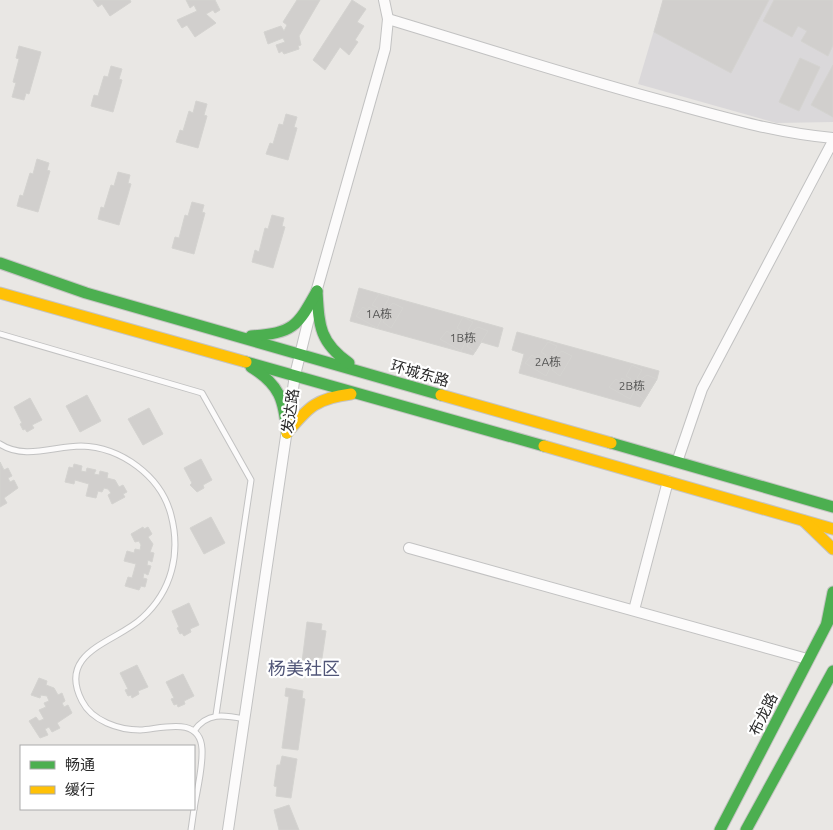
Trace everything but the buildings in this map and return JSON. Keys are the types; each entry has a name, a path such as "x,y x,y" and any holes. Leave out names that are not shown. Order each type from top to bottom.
{"main road":[{"name":"环城东路","path":"0,263 86,292 831,506"},
{"path":"240,337 277,335 288,331 302,318 317,291"},
{"path":"317,291 319,329 324,341 336,355 364,373"},
{"path":"0,293 236,358 833,528"},
{"path":"236,358 265,376 278,390 284,408 286,434"},
{"path":"286,434 307,408 318,400 332,395 360,393"},
{"path":"802,520 833,549"},
{"path":"827,622 833,592"},
{"name":"布龙路","path":"720,830 833,612"},
{"path":"746,830 833,670"}],"street":[{"name":"发达路","path":"228,830 295,375 299,354 385,49 388,19 384,0"},
{"path":"388,19 636,93 759,127 833,140 702,389 677,462"},
{"path":"634,610 668,481"},
{"path":"408,548 807,659"}],"lane":[{"path":"0,334 202,393 251,480 216,715"},
{"path":"0,444 10,449 24,452 82,446 101,449 120,455 136,465 151,478 162,494 171,512 176,541 173,570 166,588 155,605 142,619 92,648 80,664 77,683 82,702 88,710 95,717 112,725 139,730 182,726 194,731 202,748 195,801"},
{"path":"194,731 204,720 216,715 245,719"},
{"path":"190,830 194,810"}],"shaded area":[{"path":"663,0 833,0 833,122 776,123 638,84"}],"traffic: fast":[{"path":"0,263 86,293 441,395"},
{"path":"317,291 322,332 332,348 349,363"},
{"path":"251,336 276,333 292,326 304,313 317,291"},
{"path":"246,362 544,446"},
{"path":"251,367 268,380 279,394 287,433"},
{"path":"611,443 833,507"},
{"path":"827,622 833,592"},
{"path":"720,830 833,612"},
{"path":"746,830 833,671"}],"traffic: slow":[{"path":"0,293 246,362"},
{"path":"287,433 301,416 314,405 330,398 351,394"},
{"path":"441,395 611,443"},
{"path":"544,446 833,529"},
{"path":"804,521 833,549"}],"district":[{"name":"杨美社区","path":"304,668"}]}
